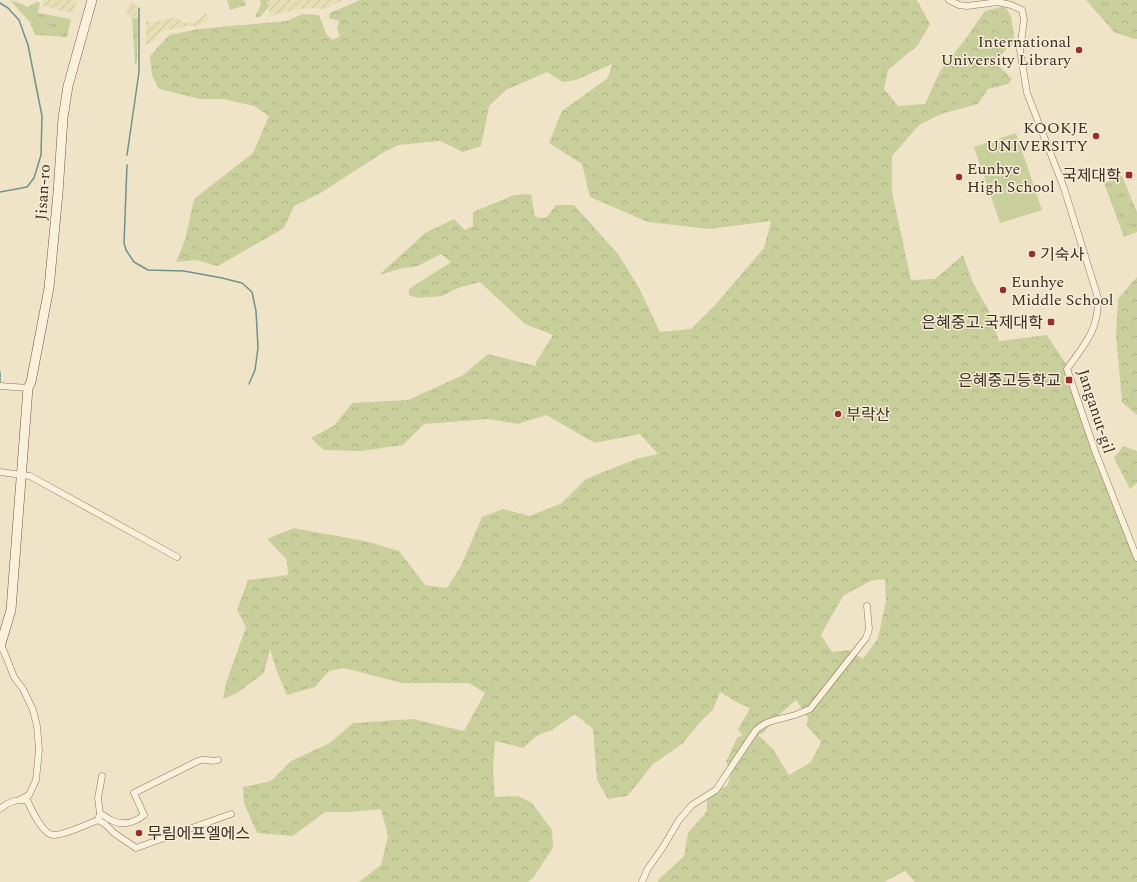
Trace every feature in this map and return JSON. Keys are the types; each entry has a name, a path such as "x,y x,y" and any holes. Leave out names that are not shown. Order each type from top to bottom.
{"main road":[{"name":"Jisan-ro","path":"0,645 11,610 28,388 31,382 50,288 63,118 67,92 92,0"}],"street":[{"name":"Janganut-gil","path":"949,0 963,6 998,2 1011,5 1022,10 1024,20 1020,50 1027,93 1064,188 1098,298 1095,325 1089,338 1067,369 1095,451 1137,558"},
{"path":"2,386 28,388"},
{"path":"0,472 30,476 177,557"},
{"path":"642,882 647,870 664,847 679,820 692,805 716,790 756,730 761,725 810,708 866,638 869,629 866,606"},
{"path":"0,645 14,677 23,689 33,710 37,726 39,750 36,780 30,795 6,803 0,808"},
{"path":"16,800 27,800 38,821 48,833 54,835 73,830 99,817 125,824 144,815 134,793 204,758 214,762 218,760"},
{"path":"102,776 98,798 99,817 114,833 136,848 168,835 231,814"}],"shaded area":[{"path":"43,0 77,0 73,13 42,6"},
{"path":"272,0 343,0 325,9 305,8 269,16 269,7"},
{"path":"131,2 137,6 137,15 131,18 126,11"},
{"path":"207,14 209,20 196,26 187,26 186,23 196,22"},
{"path":"174,17 186,23 186,26 161,32 153,42 146,45 146,21 152,23"}],"green space":[{"path":"10,0 28,7 37,2 40,3 38,13 71,19 67,37 35,35 30,22"},
{"path":"227,0 244,0 246,5 230,10"},
{"path":"260,0 268,0 270,0 268,8 259,18 258,17 262,12 255,17 261,4"},
{"path":"360,0 916,0 930,24 918,45 888,70 884,89 898,106 925,104 940,71 985,11 1005,6 1011,16 1015,43 1004,51 997,64 1012,79 1008,84 988,89 978,104 941,114 919,125 892,156 892,192 911,280 935,279 963,255 973,283 988,309 999,341 1047,335 1066,364 1095,450 1137,555 1137,882 915,882 905,871 884,882 658,882 659,879 684,856 688,833 707,811 707,795 727,786 732,772 726,762 737,738 743,735 738,730 750,708 738,703 720,692 713,710 702,720 682,744 652,765 627,796 608,799 597,780 593,729 575,714 552,730 538,735 523,748 495,741 493,770 495,797 518,796 532,803 552,830 553,848 535,875 528,882 359,882 381,865 388,836 381,809 351,812 325,812 293,836 257,833 244,803 243,787 271,781 291,761 330,743 353,723 413,719 464,731 485,693 469,683 402,683 344,668 329,671 315,687 287,695 277,672 270,649 264,673 237,693 223,699 226,683 246,627 237,610 248,580 288,575 287,560 267,539 294,528 369,542 399,551 425,585 447,588 461,566 482,517 503,509 530,516 562,503 586,479 636,459 658,454 640,434 595,443 546,415 518,424 488,419 424,424 403,445 361,451 324,450 311,438 335,425 352,403 408,400 463,375 488,354 536,366 536,362 553,335 525,324 480,282 458,288 442,296 418,298 409,295 409,289 451,262 441,254 418,266 399,269 379,275 425,233 454,219 465,230 473,226 473,212 514,195 531,194 535,217 546,218 556,205 574,205 618,254 639,288 660,332 691,329 716,304 764,248 771,221 709,229 648,222 590,197 582,164 549,143 562,111 608,78 612,64 576,80 563,82 547,72 506,90 489,106 481,146 463,152 440,141 398,145 384,152 319,194 294,206 284,228 218,266 196,260 176,262 185,240 194,199 253,153 269,116 254,106 223,99 200,99 159,89 152,75 150,56 169,35 198,29 287,21 302,14 319,15 327,35 333,40 340,36 337,29 339,21 330,19 330,13","holes":["885,579 886,601 878,638 863,659 849,650 832,652 821,635 843,596 870,581","796,700 808,718 807,726 821,742 811,762 789,775 773,749 758,735 763,733 780,714"]},
{"path":"1086,0 1137,0 1137,39 1114,32"},
{"path":"138,17 137,63 133,65 135,62 132,19"},
{"path":"1016,133 1042,210 1000,223 974,147"},
{"path":"1122,176 1137,212 1137,232 1124,237 1104,183"},
{"path":"1137,277 1137,415 1122,402 1116,335 1118,299"},
{"path":"1123,446 1137,451 1137,483 1130,489 1114,458"}],"waterway":[{"path":"0,3 8,8 19,20 28,45 42,116 41,155 34,178 27,187 0,192"},
{"path":"127,155 139,72 139,8"},
{"path":"127,165 124,243 126,250 134,262 148,270 184,271 242,283 252,292 256,311 258,348 255,370 249,384"},
{"path":"0,372 0,383"}],"place":[{"name":"International University Library","path":"1079,50"},
{"name":"KOOKJE UNIVERSITY","path":"1096,136"},
{"name":"국제대학","path":"1129,175"},
{"name":"Eunhye High School","path":"959,177"},
{"name":"기숙사","path":"1032,254"},
{"name":"Eunhye Middle School","path":"1003,290"},
{"name":"은혜중고.국제대학","path":"1051,322"},
{"name":"은혜중고등학교","path":"1069,380"},
{"name":"부락산","path":"838,414"},
{"name":"무림에프엘에스","path":"139,833"}]}
